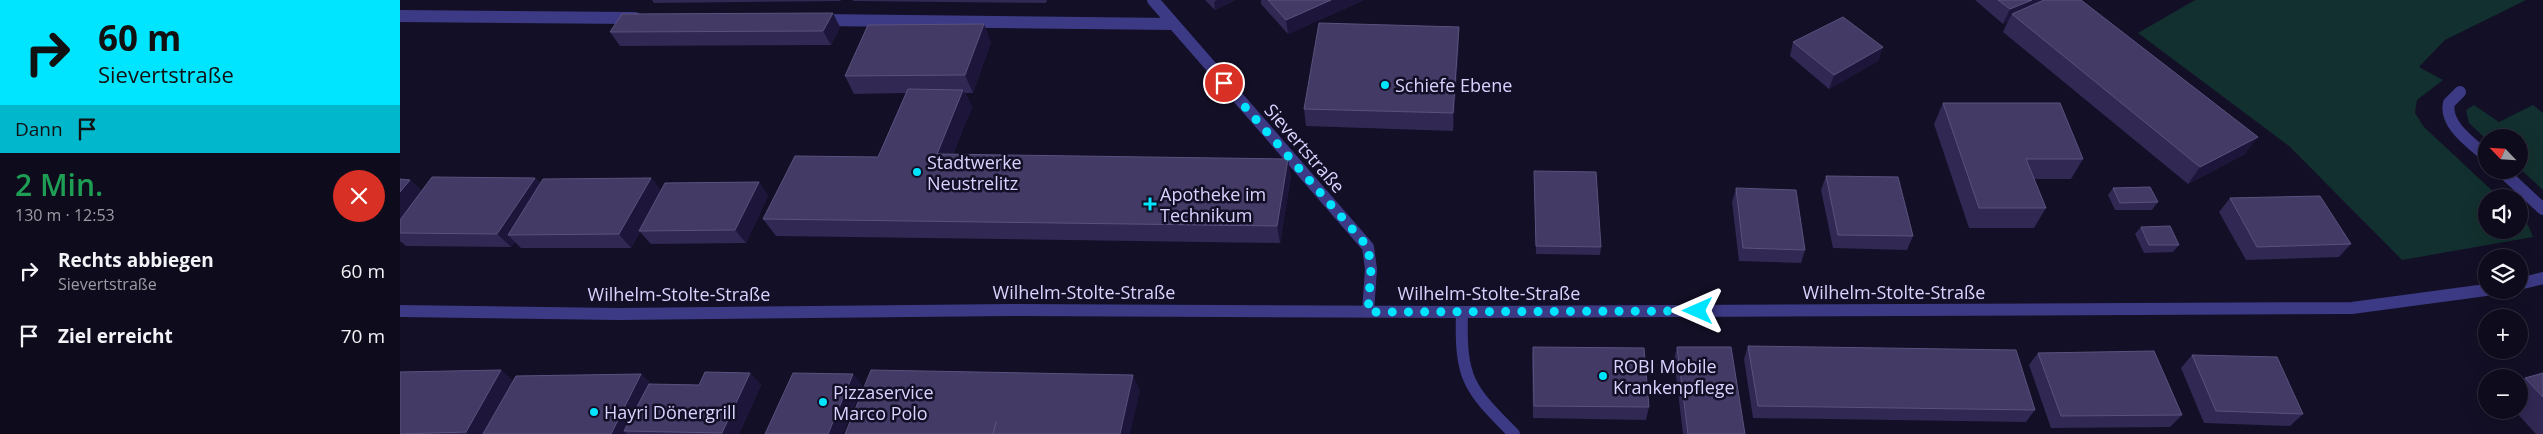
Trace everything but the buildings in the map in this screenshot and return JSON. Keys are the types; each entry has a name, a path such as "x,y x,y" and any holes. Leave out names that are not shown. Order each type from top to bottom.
{"street":[{"name":"Sievertstraße","path":"1153,0 1368,247 1371,269 1368,312"},
{"path":"400,16 645,18"},
{"path":"804,20 1172,24"},
{"path":"2460,92 2449,101 2447,109 2449,118 2478,148"},
{"path":"2511,179 2543,209"},
{"path":"2528,282 2543,278"},
{"name":"Wilhelm-Stolte-Straße","path":"400,311 618,314 926,310 1462,312 2352,308 2478,291"},
{"path":"1462,312 1460,353 1466,378 1477,397 1514,434"}],"green space":[{"path":"2195,0 2526,0 2445,40 2419,67 2443,80 2417,100 2415,113 2424,127 2490,189 2478,189 2478,239 2522,239 2402,260 2289,146 2138,33"},
{"path":"2474,105 2499,122 2533,105 2543,113 2543,190 2528,176 2528,129 2478,129 2478,131 2469,123 2466,110"},
{"path":"2528,225 2533,237 2528,238"}],"place":[{"name":"Schiefe Ebene","path":"1385,85"},
{"name":"Stadtwerke Neustrelitz","path":"917,172"},
{"name":"Apotheke im Technikum","path":"1150,204"},
{"name":"ROBI Mobile Krankenpflege","path":"1603,376"},
{"name":"Pizzaservice Marco Polo","path":"823,402"},
{"name":"Hayri Dönergrill","path":"594,412"}],"route":[{"path":"1224,83 1368,247 1371,254 1371,269 1368,312 1698,311"}]}
